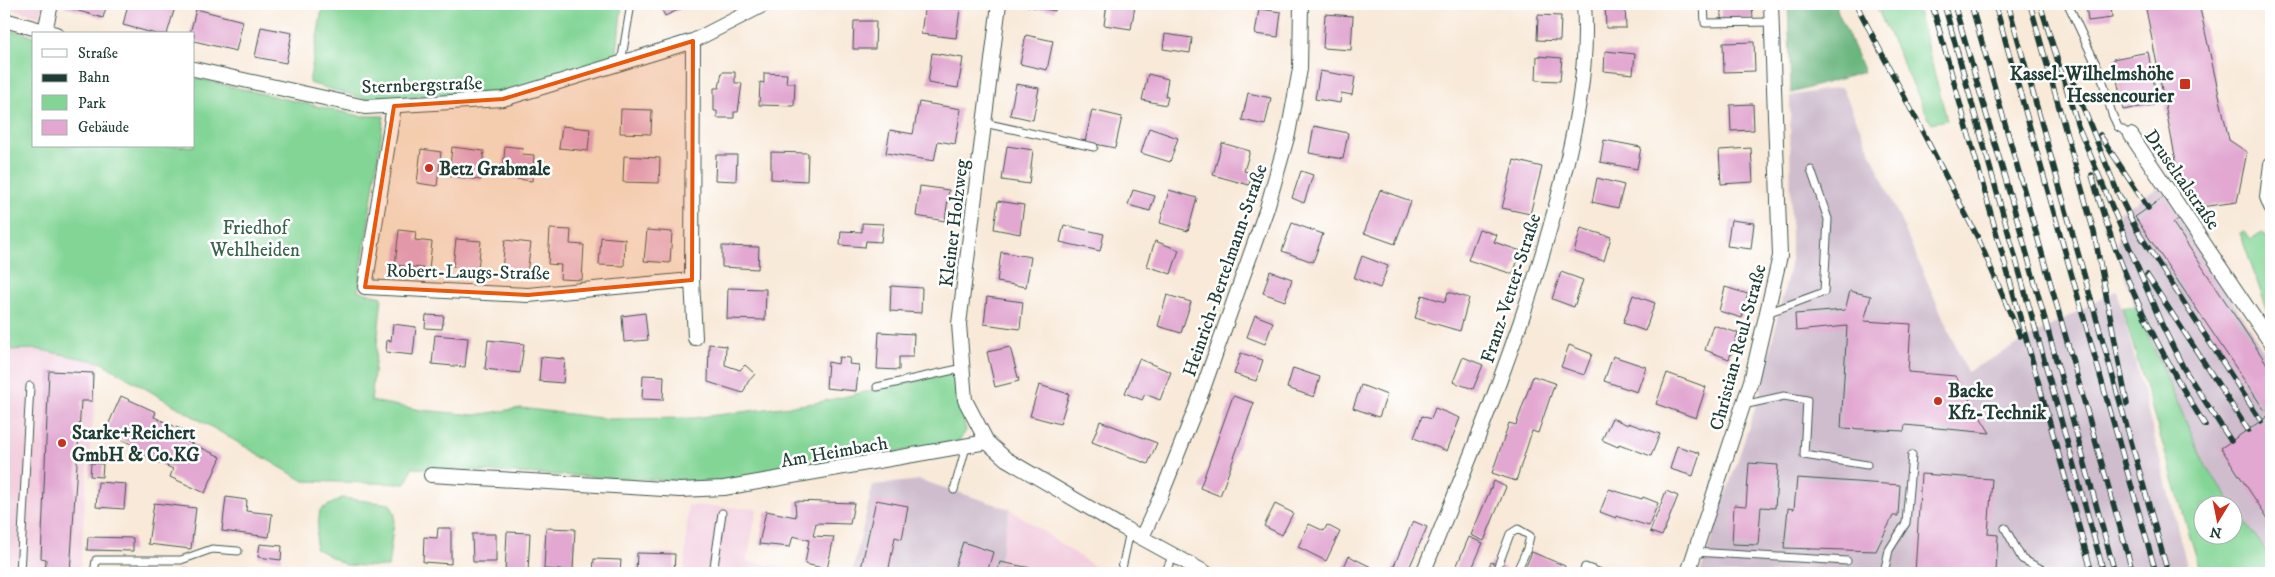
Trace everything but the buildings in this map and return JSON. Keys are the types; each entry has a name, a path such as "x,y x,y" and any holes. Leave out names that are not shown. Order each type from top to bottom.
{"street":[{"path":"4,20 50,32 51,4"},
{"name":"Sternbergstraße","path":"195,69 364,107 503,99 693,41 765,4"},
{"name":"Kleiner Holzweg","path":"986,442 965,400 959,324 999,4"},
{"name":"Heinrich-Bertelmann-Straße","path":"1136,534 1160,498 1199,400 1268,208 1288,134 1300,69 1301,4"},
{"name":"Franz-Vetter-Straße","path":"1423,573 1482,431 1544,251 1575,129 1585,67 1584,4"},
{"name":"Christian-Reul-Straße","path":"1688,573 1751,381 1780,256 1771,4"},
{"path":"693,41 692,280 695,338"},
{"name":"Robert-Laugs-Straße","path":"394,106 365,287 528,295 692,280"},
{"name":"Druseltalstraße","path":"2131,136 2271,343"},
{"path":"2271,164 2267,197 2271,207"},
{"path":"986,442 1006,459 1206,573"},
{"name":"Am Heimbach","path":"431,476 680,490 724,488 986,442"}],"lane":[{"path":"621,63 630,4"},
{"path":"1704,4 1705,23 1772,22"},
{"name":"Druseltalstraße","path":"2068,4 2101,75 2118,127 2131,136"},
{"path":"984,122 1094,147"},
{"path":"1767,313 1824,292 1828,218 1811,170"},
{"path":"877,387 963,368"},
{"path":"20,573 30,386"},
{"path":"1743,405 1784,396 1807,400 1804,455 1867,465"},
{"path":"954,490 966,447"},
{"path":"1884,573 1889,550 1906,524 1912,455"},
{"path":"713,573 722,513"},
{"path":"2004,528 2022,559 2045,571 2045,573"},
{"path":"1498,566 1510,534 1518,529 1530,536 1527,549 1516,573"},
{"path":"1121,573 1136,534"},
{"path":"94,573 96,560 181,560 212,549 238,551"},
{"path":"1694,552 1847,561"},
{"path":"1165,573 1172,555"},
{"path":"1582,573 1585,567 1601,573"}],"highlighted area":[{"path":"693,41 692,280 528,295 365,287 394,106 503,99"}],"shaded area":[{"path":"4,4 43,4 40,16 4,7"},
{"path":"1842,87 1967,372 2117,290 2189,573 1700,573 1760,393 1791,261 1790,96"},
{"path":"2161,186 2271,363 2271,573 2242,544 2242,494 2196,494 2117,252 2119,212"},
{"path":"36,349 100,362 87,473 80,573 4,573 4,399 6,350"},
{"path":"920,480 1010,509 997,573 852,573 873,485"},
{"path":"688,505 757,509 747,561 815,573 684,573"},
{"path":"1010,509 1101,571 1101,573 997,573"}],"green space":[{"path":"323,4 622,4 616,60 500,93 366,99 309,83"},
{"path":"1788,4 1836,4 1864,72 1791,93"},
{"path":"1875,4 1916,4 1947,120 1931,123"},
{"name":"Friedhof Wehlheiden","path":"4,29 32,36 32,148 195,148 195,78 360,116 384,116 358,291 382,297 371,401 421,410 475,415 521,408 609,419 693,418 815,403 952,373 966,431 959,441 741,480 704,482 412,468 406,484 304,481 100,362 36,349 4,350"},
{"path":"2245,231 2251,239 2262,232 2271,246 2271,321 2240,233"},
{"path":"2135,306 2205,465 2226,494 2192,494 2192,543 2122,308"},
{"path":"342,498 390,504 395,514 388,567 346,565 315,548 320,510"},
{"path":"2242,517 2271,558 2271,573 2201,573 2192,544 2242,544"}],"railway":[{"path":"1856,4 1978,238 2020,336"},
{"path":"1932,4 2092,573"},
{"path":"1944,4 2104,573"},
{"path":"1954,4 2020,229 2115,573"},
{"path":"1971,4 2133,573"},
{"path":"1995,4 2156,573"},
{"path":"2008,4 2168,573"},
{"path":"2030,4 2094,232 2127,404"},
{"path":"2040,4 2078,126 2162,325 2184,369 2231,441"},
{"path":"2068,70 2117,191 2136,229 2261,421"},
{"path":"2100,135 2148,208"},
{"path":"2092,175 2112,240 2139,304 2170,366 2205,425"},
{"path":"2147,275 2248,430"}],"place":[{"name":"Kassel-Wilhelmshöhe Hessencourier","path":"2185,84"},
{"name":"Betz Grabmale","path":"429,168"},
{"name":"Backe Kfz-Technik","path":"1938,401"},
{"name":"Starke+Reichert GmbH & Co.KG","path":"62,443"}]}
